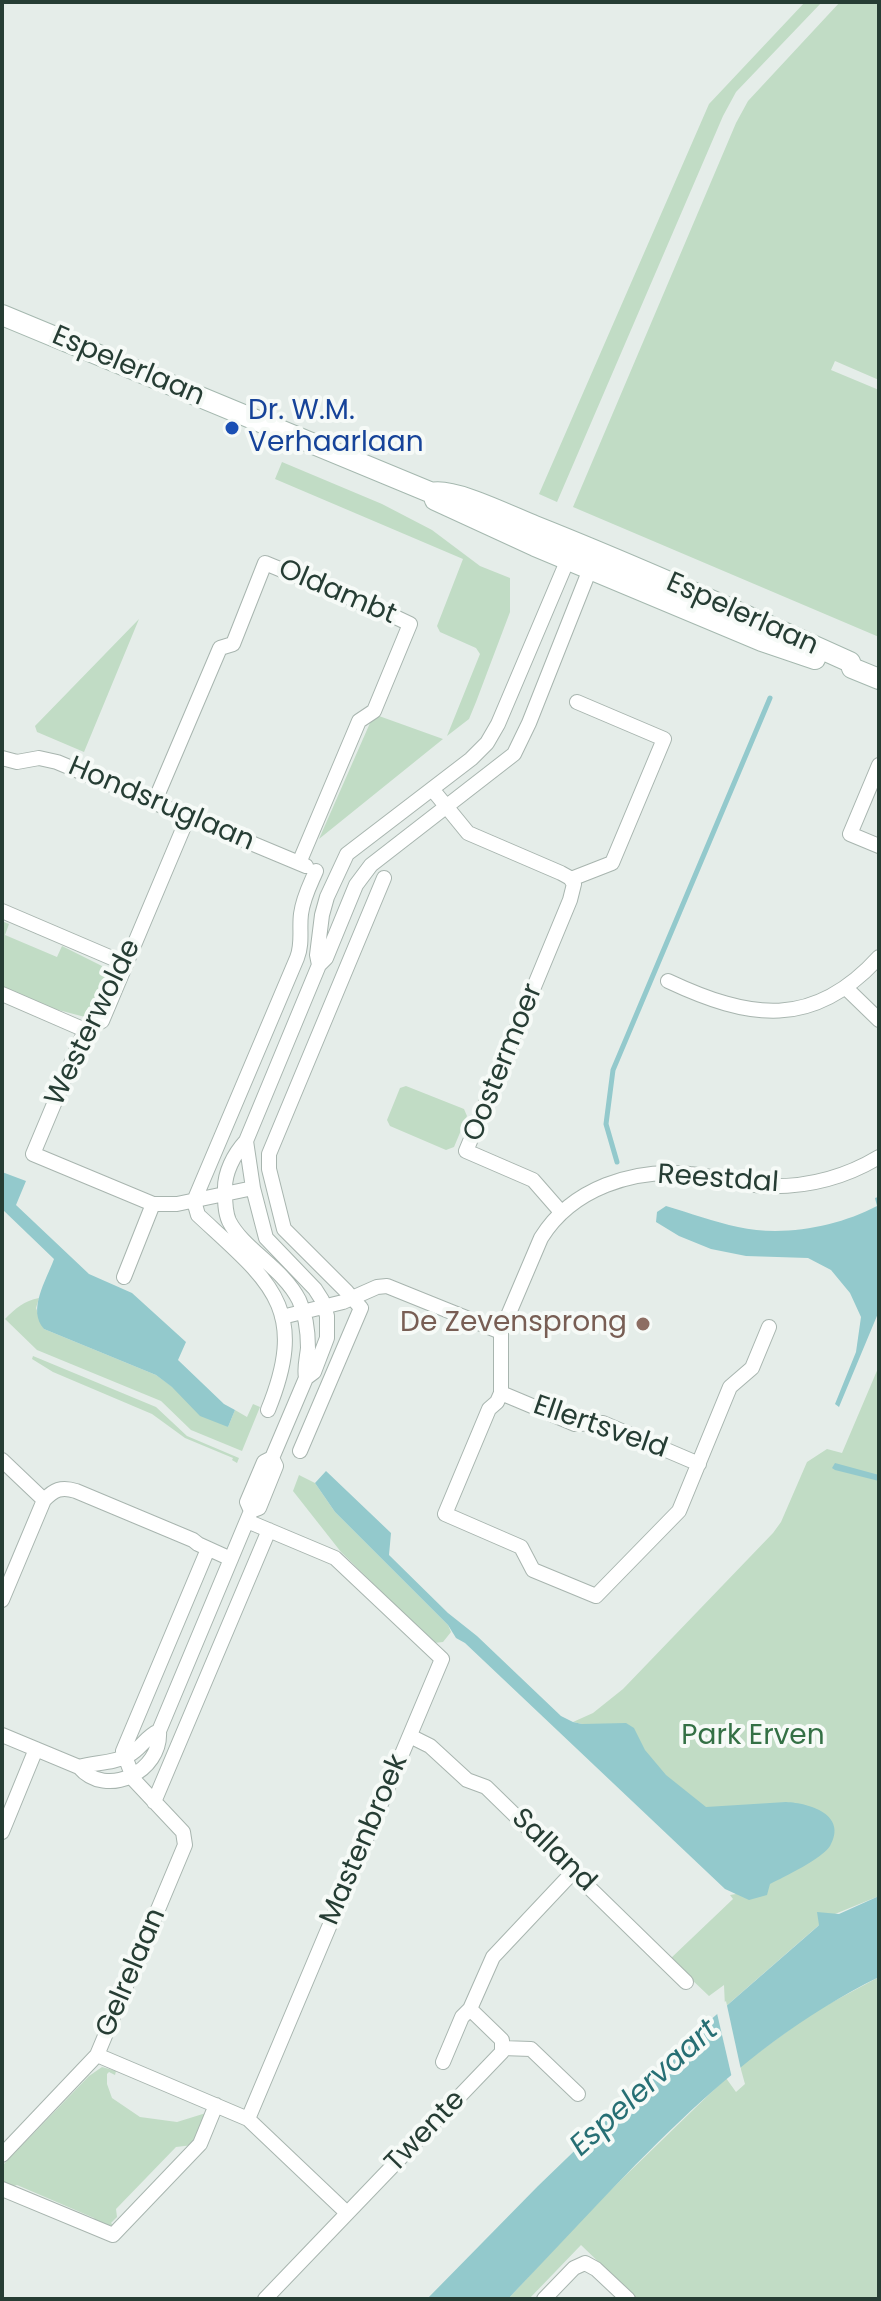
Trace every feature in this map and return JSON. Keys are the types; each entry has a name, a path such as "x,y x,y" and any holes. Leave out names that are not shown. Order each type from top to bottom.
{"main road":[{"name":"Espelerlaan","path":"2,315 432,493 439,491 482,505 585,547 850,662 852,668"},
{"name":"Espelerlaan","path":"432,493 435,500 450,508 762,641 846,671 852,668 879,679"}],"street":[{"path":"306,1378 304,1367 308,1338 303,1311 286,1281 235,1230 228,1218 226,1179 236,1151 246,1141 319,965 326,958 356,885 371,865 509,760 517,750 590,569 585,547 568,559 491,737 479,752 344,858 327,897 320,923 319,965"},
{"name":"Oldambt","path":"154,803 220,648 233,644 265,563 410,624 374,711 359,721 299,863"},
{"path":"432,789 470,834 571,879 612,863 664,739 577,702"},
{"name":"Hondsruglaan","path":"2,758 17,762 48,759 335,880 377,894"},
{"path":"879,765 850,834 879,846"},
{"name":"Westerwolde","path":"188,817 102,1021 85,1030 33,1154 163,1206 253,1188"},
{"path":"268,1410 285,1352 282,1317 267,1283 198,1215 194,1201 297,958 301,946 303,907 316,871"},
{"path":"306,1447 361,1308 284,1229 269,1169 269,1154 384,878"},
{"name":"Oostermoer","path":"561,1212 533,1180 466,1151 570,900 574,888 571,879"},
{"path":"2,911 126,964"},
{"path":"668,981 729,1006 787,1010 811,1004 846,988 879,957"},
{"path":"846,988 879,1020"},
{"path":"2,994 85,1030"},
{"path":"2,1735 101,1779 119,1781 143,1769 159,1739 159,1731 249,1516 259,1508 276,1466 272,1458 306,1378 314,1372 327,1338 328,1321 318,1294 266,1238 253,1188 246,1141"},
{"name":"Reestdal","path":"561,1212 600,1188 646,1175 670,1172 752,1185 783,1186 835,1177 879,1157"},
{"path":"124,1277 153,1204"},
{"path":"282,1317 353,1298 377,1287 390,1287 501,1332 541,1238 561,1212"},
{"name":"Ellertsveld","path":"501,1332 501,1393 489,1409 445,1514 521,1547 533,1570 596,1596 677,1514 730,1387 752,1368 769,1327"},
{"name":"Ellertsveld","path":"501,1393 575,1424 603,1423 699,1464"},
{"path":"2,1460 38,1495"},
{"path":"38,1495 68,1488 231,1559"},
{"path":"2,1600 38,1495"},
{"name":"Mastenbroek","path":"248,2119 442,1659 335,1558 269,1530 249,1516"},
{"path":"154,1802 269,1530"},
{"path":"125,1757 126,1742 208,1549"},
{"path":"79,1767 125,1757 140,1747 150,1734 159,1731"},
{"name":"Salland","path":"410,1736 430,1746 467,1780 486,1787 686,1982"},
{"path":"2,1832 36,1749"},
{"name":"Gelrelaan","path":"2,2155 97,2055 185,1845 183,1832 133,1776 125,1757"},
{"name":"Twente","path":"443,2062 490,1961 574,1871"},
{"path":"470,2009 502,2040 502,2048 531,2049 578,2094"},
{"name":"Twente","path":"265,2299 495,2060 502,2048"},
{"path":"97,2055 248,2119 347,2213"},
{"path":"2,2189 113,2235 200,2144 216,2105"},
{"path":"544,2299 571,2270 585,2263 594,2267 628,2299"}],"green space":[{"path":"805,2 822,2 736,92 723,116 557,502 539,494 709,104"},
{"path":"840,2 879,2 879,380 835,361 831,370 879,390 879,637 573,507 736,123 748,101"},
{"path":"282,462 382,504 432,530 480,566 510,578 510,612 476,702 469,719 447,736 480,654 476,648 440,632 437,626 463,559 275,479"},
{"path":"139,619 84,752 37,732 35,726"},
{"path":"379,716 443,739 319,839 370,723"},
{"path":"2,921 9,924 5,935 57,957 62,946 106,968 108,974 91,1014 85,1017 47,1007 2,987"},
{"path":"406,1086 464,1109 467,1116 454,1147 446,1150 390,1126 387,1120 400,1088"},
{"path":"39,1298 36,1308 44,1329 156,1375 228,1427 235,1410 247,1417 253,1404 260,1407 242,1451 191,1430 161,1401 37,1350 5,1319 20,1306"},
{"path":"33,1356 156,1407 187,1436 239,1458 237,1463 233,1458 185,1438 152,1414 53,1372 32,1359"},
{"name":"Park Erven","path":"879,1366 879,1896 835,1914 819,1925 725,2007 724,1985 709,1996 670,1959 733,1899 730,1895 736,1894 582,1724 573,1722 593,1713 623,1689 773,1533 781,1522 807,1462 827,1449 842,1453"},
{"path":"299,1475 315,1483 335,1512 448,1625 451,1632 443,1642 434,1643 341,1552 293,1491"},
{"path":"879,1977 879,2299 637,2299 581,2245 529,2299 508,2299 592,2208 726,2078 736,2092 745,2084 740,2066 812,2013"},
{"path":"102,2067 116,2071 115,2075 107,2074 112,2098 140,2117 177,2122 206,2113 193,2145 176,2147 116,2209 117,2217 111,2223 113,2225 106,2226 17,2185 11,2187 2,2183 2,2166 89,2076"}],"water":[{"path":"2,1172 26,1181 16,1205 89,1274 132,1293 186,1342 178,1360 224,1404 235,1410 228,1427 200,1416 156,1375 44,1329 37,1313 38,1304 54,1259 2,1209"},
{"path":"878,1197 879,1311 839,1407 835,1404 856,1352 861,1317 850,1293 831,1270 808,1258 746,1256 711,1249 679,1236 656,1222 657,1212 666,1206 755,1230 809,1228 845,1220 877,1206 875,1198"},
{"path":"835,1463 879,1475 879,1481 835,1470 832,1468"},
{"path":"326,1471 391,1533 389,1555 561,1716 582,1724 626,1723 634,1728 645,1750 666,1775 706,1807 786,1802 815,1808 824,1813 834,1826 830,1846 812,1861 770,1884 767,1895 749,1900 725,1889 465,1643 456,1638 448,1625 335,1512 315,1483"},
{"name":"Espelervaart","path":"879,1896 879,1977 824,2007 726,2080 636,2164 508,2299 427,2299 538,2186 708,2022 817,1927 817,1912 839,1914"}],"pier":[{"path":"726,2001 741,2070 732,2078 716,2009"}],"waterway":[{"path":"617,1162 606,1124 613,1070 770,698"}],"place":[{"name":"Dr. W.M. Verhaarlaan","path":"232,428"},
{"name":"De Zevensprong","path":"643,1324"}]}
